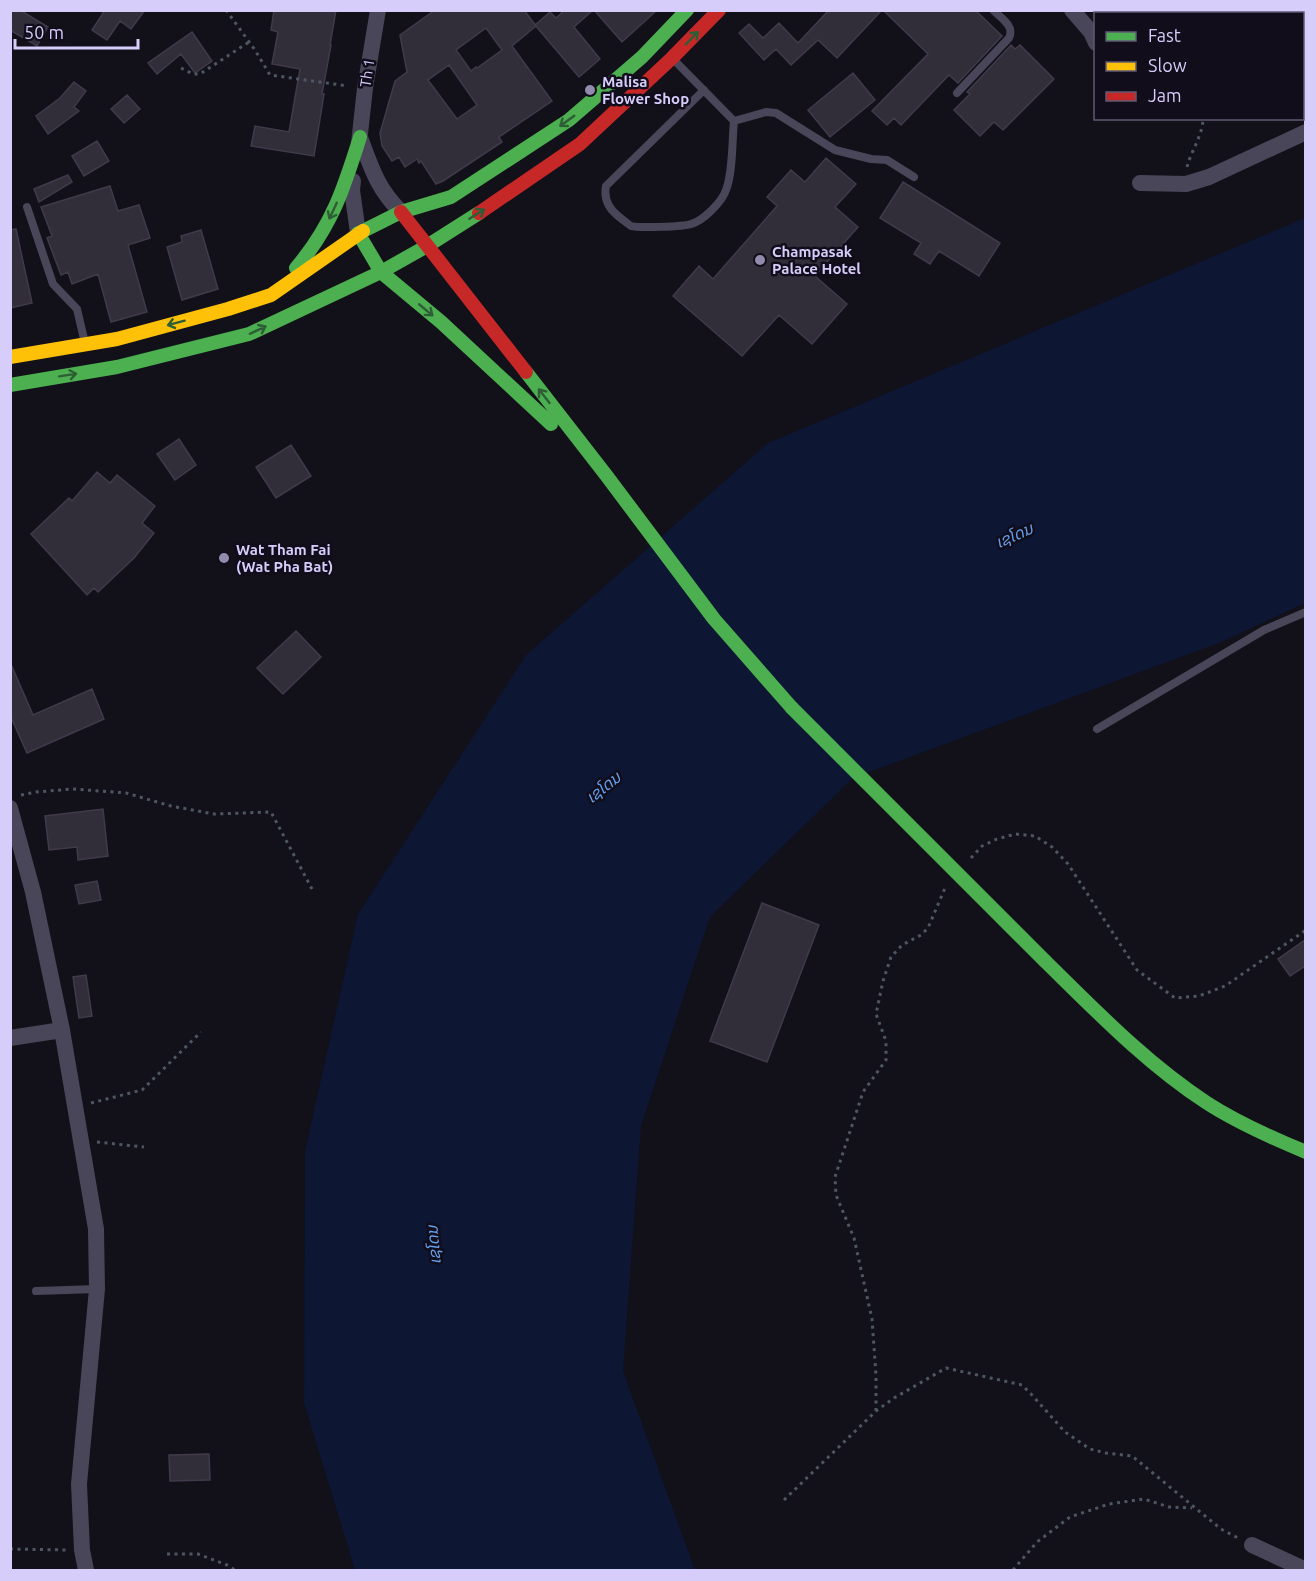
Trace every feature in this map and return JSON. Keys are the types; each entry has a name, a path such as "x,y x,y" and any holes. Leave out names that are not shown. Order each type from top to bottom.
{"main road":[{"path":"10,357 117,339 271,295 358,233 400,212 451,198 569,120 642,57 687,10"},
{"path":"10,384 117,367 249,334 381,272 488,207 579,144 672,58 719,10"},
{"path":"271,295 302,261 328,223 347,181 360,137"},
{"path":"400,212 606,475 714,619 792,708 1100,1015 1154,1063 1193,1094 1234,1119 1305,1152"},
{"path":"358,233 381,272 441,322 606,475"}],"street":[{"name":"Th 1","path":"358,233 352,190 378,10"},
{"path":"1072,10 1091,32 1094,40"},
{"path":"1140,183 1186,183 1225,170 1305,132"},
{"name":"Th 1","path":"360,137 375,178 400,212"},
{"path":"15,802 62,1030 96,1229 97,1289 79,1484 82,1550 86,1570"},
{"path":"10,1038 62,1030"},
{"path":"1252,1545 1305,1570"}],"lane":[{"path":"957,93 1009,38 1010,27 993,10"},
{"path":"672,58 704,90 734,121 726,192 701,220 692,224 632,226 613,212 606,201 606,186 704,90"},
{"path":"734,121 766,112 776,113 836,150 871,159 887,160 914,177"},
{"path":"27,207 53,284 77,309 86,344"},
{"path":"1096,729 1264,630 1305,612"},
{"path":"36,1291 97,1289"}],"path":[{"path":"226,10 270,75 365,88"},
{"path":"181,68 193,74 200,74 249,42"},
{"path":"1186,183 1190,156 1200,136 1204,120"},
{"path":"15,802 36,792 73,789 126,793 171,806 214,814 271,812 312,889"},
{"path":"966,863 981,846 997,839 1015,834 1035,836 1052,847 1068,864 1137,970 1175,998 1199,996 1225,986 1305,930"},
{"path":"876,1411 872,1319 855,1238 836,1195 835,1177 863,1092 886,1060 886,1041 876,1014 891,957 902,945 921,935 928,928 944,890 951,881"},
{"path":"75,1107 142,1090 201,1032"},
{"path":"81,1140 144,1147"},
{"path":"784,1500 876,1411 946,1368 1022,1385 1065,1432 1090,1449 1132,1456 1221,1529 1252,1545"},
{"path":"1013,1570 1037,1542 1070,1517 1109,1504 1144,1499 1169,1507 1194,1508"},
{"path":"10,1549 82,1550"},
{"path":"167,1554 198,1554 235,1570"}],"water":[{"name":"ເຊໂດນ","path":"1305,218 1305,603 1219,643 853,778 710,917 641,1126 623,1371 695,1570 355,1570 304,1403 305,1151 358,914 526,655 768,443"}],"building":[{"path":"10,10 20,10 48,27 37,46 10,30"},
{"path":"105,10 145,10 131,29 120,21 107,40 92,30"},
{"path":"274,10 336,10 314,156 251,146 255,126 289,132 300,69 272,64 278,32 271,30"},
{"path":"435,10 524,10 536,26 512,46 552,101 499,137 502,142 436,184 421,161 419,163 417,159 405,167 399,157 392,161 382,146 380,133 395,81 407,72 400,35","holes":["486,28 502,50 471,71 456,50","449,65 477,105 457,119 428,80"]},
{"path":"565,10 593,10 574,27 600,59 579,77 535,25 550,12 556,18"},
{"path":"594,10 657,10 622,42"},
{"path":"829,10 882,10 837,58 818,40 791,65 776,49 764,60 739,33 749,24 763,38 779,23 798,43"},
{"path":"883,10 975,10 1002,36 958,83 949,75 901,125 894,118 887,125 872,111 928,54"},
{"path":"192,32 212,61 195,73 181,54 157,74 148,63"},
{"path":"1011,45 1015,49 1020,45 1054,79 1003,130 994,122 980,136 954,110 970,94 967,92"},
{"path":"853,73 875,100 830,137 808,110"},
{"path":"74,82 86,91 74,107 79,111 48,134 36,116 60,98"},
{"path":"127,95 140,109 124,123 111,109"},
{"path":"97,141 109,161 84,176 72,156"},
{"path":"826,158 856,184 835,207 858,227 815,276 847,304 812,344 779,315 742,356 673,296 699,266 713,279 777,206 767,197 791,170 805,182"},
{"path":"68,175 72,182 39,202 34,189"},
{"path":"903,182 1000,243 979,276 939,251 930,264 914,254 921,243 880,218"},
{"path":"110,186 118,211 139,205 150,238 128,245 147,312 111,322 98,274 72,284 68,272 61,275 47,238 52,236 41,207"},
{"path":"16,229 32,303 10,308 10,230"},
{"path":"201,230 218,289 182,300 167,247 182,242 181,236"},
{"path":"179,439 196,465 175,480 157,454"},
{"path":"291,445 311,476 276,498 256,467"},
{"path":"97,472 110,483 117,475 155,506 142,523 154,533 134,558 98,592 94,588 87,595 31,534 69,498 72,501"},
{"path":"296,631 321,657 283,694 257,668"},
{"path":"10,662 33,715 92,689 104,719 27,753 10,715"},
{"path":"103,809 108,856 78,860 77,847 49,850 45,816"},
{"path":"97,881 101,900 79,904 75,885"},
{"path":"762,903 819,925 767,1062 710,1041"},
{"path":"1305,940 1305,966 1290,976 1278,959"},
{"path":"86,975 92,1016 79,1018 73,977"},
{"path":"209,1454 210,1480 170,1481 169,1455"}],"traffic: fast":[{"path":"363,231 401,212 451,197 569,120 642,57 687,10"},
{"path":"296,268 319,237 336,206 360,137"},
{"path":"10,385 117,367 249,334 381,272 479,213"},
{"path":"358,233 381,272 441,322 551,424"},
{"path":"526,372 714,619 792,708"},
{"path":"792,708 1045,961"},
{"path":"1045,961 1123,1036 1185,1088 1231,1117 1306,1152"}],"traffic: slow":[{"path":"10,357 117,339 271,295 363,231"}],"traffic: jam":[{"path":"479,213 580,144 672,58 719,10"},
{"path":"401,212 526,372"}],"place":[{"name":"Malisa Flower Shop","path":"590,90"},
{"name":"Champasak Palace Hotel","path":"760,260"},
{"name":"Wat Tham Fai (Wat Pha Bat)","path":"224,558"}]}
